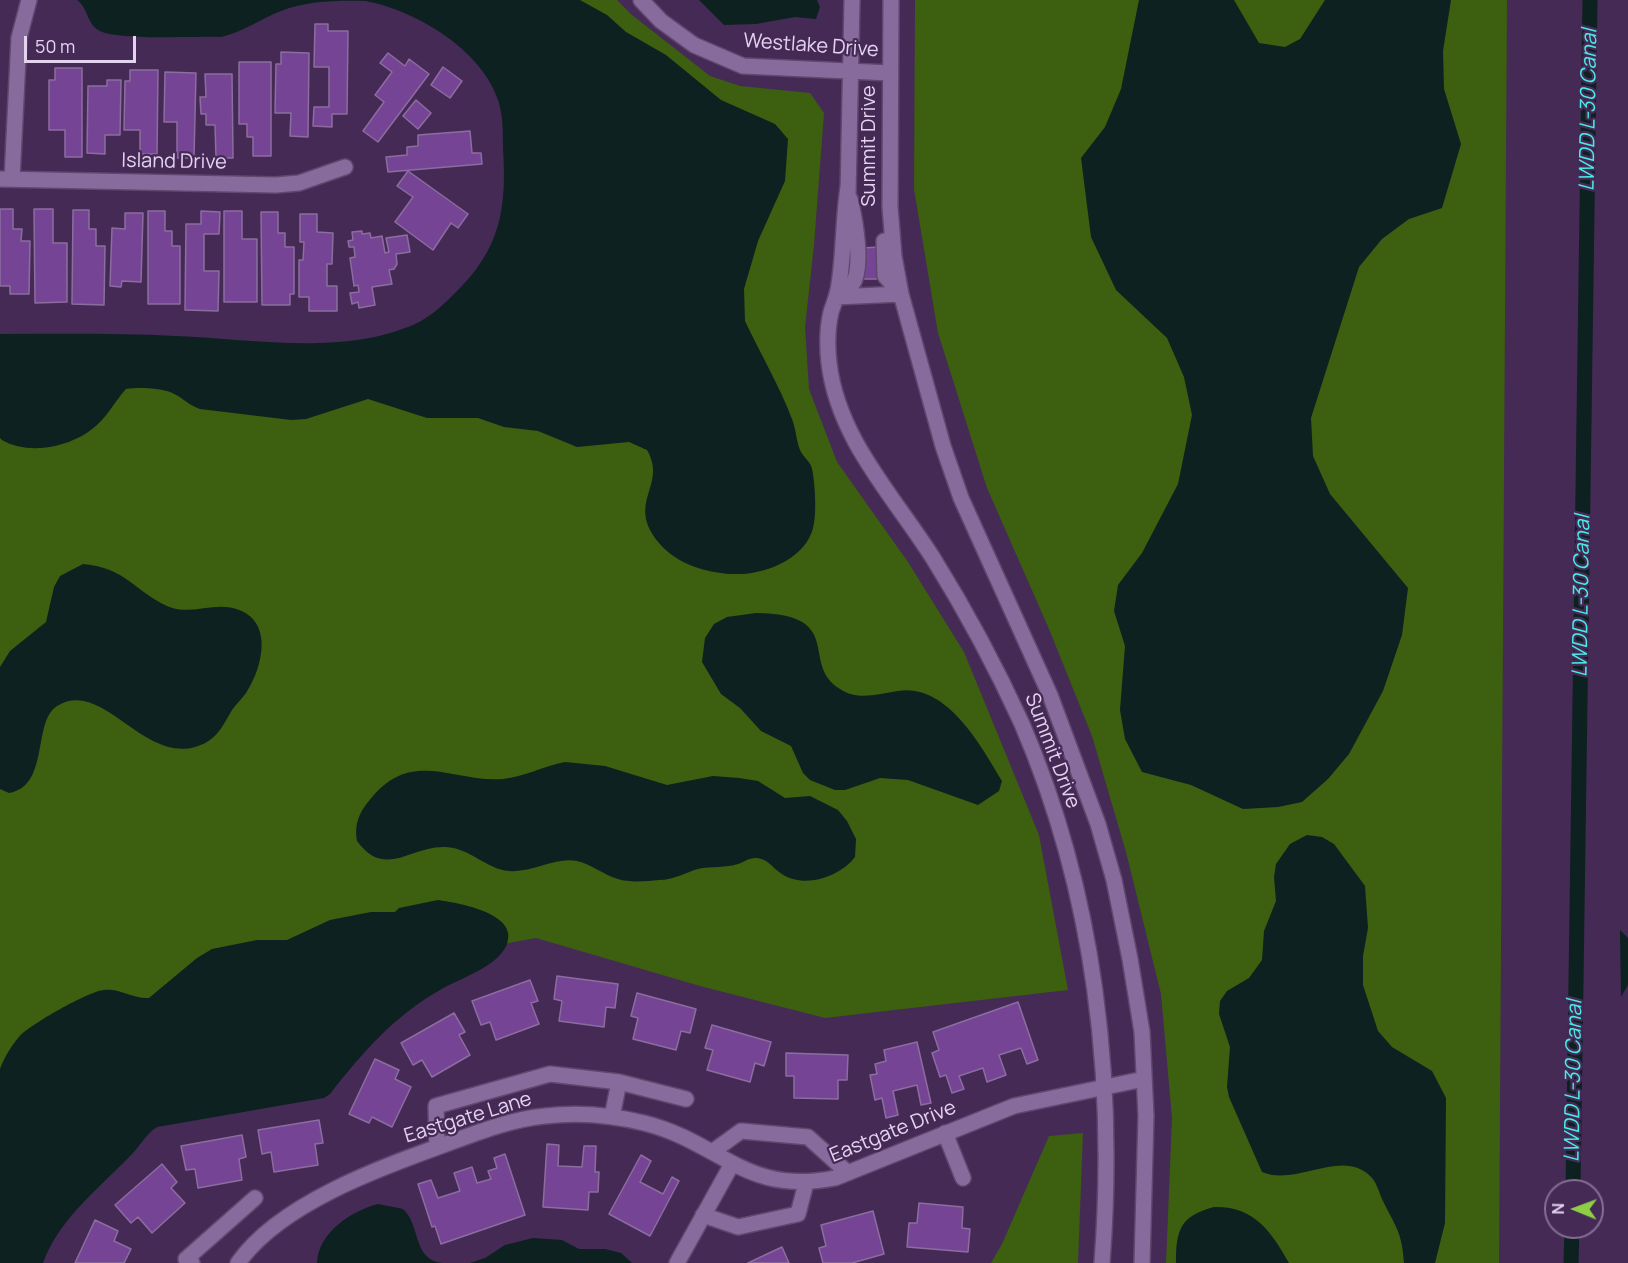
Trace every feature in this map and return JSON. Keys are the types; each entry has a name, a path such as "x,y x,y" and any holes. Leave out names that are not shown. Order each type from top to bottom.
{"street":[{"path":"6,179 19,38 29,0"},
{"name":"Westlake Drive","path":"641,0 661,21 694,45 743,66 890,73"},
{"name":"Summit Drive","path":"852,0 848,272 844,285 836,297 827,336 834,392 843,418 862,454 960,602 1018,717 1049,798 1080,907 1100,1022 1106,1087 1107,1175 1102,1263"},
{"name":"Summit Drive","path":"891,0 891,220 894,256 901,294 943,446 961,498 1050,695 1098,824 1114,880 1142,1032 1145,1198 1142,1263"},
{"name":"Island Drive","path":"6,179 276,185 299,183 345,167"},
{"path":"836,297 901,294"},
{"path":"437,1147 436,1106 550,1074 619,1082 686,1099"},
{"name":"Eastgate Drive","path":"732,1164 771,1180 806,1183 835,1178 1014,1106 1144,1079"},
{"path":"612,1117 619,1082"},
{"name":"Eastgate Lane","path":"238,1263 276,1226 341,1185 437,1147 507,1124 543,1116 578,1114 612,1117 646,1124 679,1135 732,1164"},
{"path":"712,1152 741,1131 808,1137 848,1173"},
{"path":"945,1133 963,1178"},
{"path":"677,1263 732,1164"},
{"path":"703,1215 738,1227 798,1214 806,1183"},
{"path":"187,1262 255,1198"}],"green space":[{"path":"540,0 617,0 632,15 710,76 740,86 810,93 824,113 805,327 809,389 837,462 908,562 964,652 1039,835 1068,990 825,1018 700,986 536,938 197,1000 0,1263 0,348 486,361"},
{"path":"915,0 1507,0 1499,1263 1166,1263 1172,1118 1161,994 1126,852 1092,736 1049,629 987,488 938,333 914,189"},
{"path":"1083,1133 1078,1263 991,1263 1002,1244 1049,1136"}],"shaded area":[{"path":"77,0 580,0 607,15 626,32 666,55 721,100 775,124 788,139 785,181 758,241 744,289 745,321 787,406 800,450 812,469 815,515 813,528 803,547 785,562 752,573 719,573 697,568 667,551 650,529 646,516 646,505 653,474 647,450 629,442 577,447 538,431 504,427 478,418 427,418 368,399 306,419 291,420 200,409 170,392 131,388 126,389 97,425 87,433 64,444 25,448 2,440 0,438 0,334 154,335 266,342 328,343 387,334 415,324 436,311 469,278 491,245 501,210 504,170 502,126 499,103 491,84 479,66 463,50 446,36 405,13 365,1 333,1 290,8 221,37 138,37 121,36 98,30"},
{"path":"699,0 817,0 820,7 816,19 795,17 756,24 724,25"},
{"path":"1139,0 1234,0 1259,43 1285,47 1300,39 1325,0 1451,0 1443,51 1444,89 1461,144 1442,208 1409,219 1382,239 1359,267 1311,418 1313,456 1330,494 1408,588 1402,635 1383,691 1349,754 1328,779 1302,802 1278,807 1243,809 1191,785 1142,772 1125,739 1120,710 1125,646 1114,611 1118,585 1142,553 1178,484 1192,415 1184,377 1167,338 1116,290 1091,237 1081,158 1105,127 1121,89"},
{"path":"83,564 98,566 120,575 155,600 176,609 230,607 250,616 261,636 262,647 257,672 246,693 215,736 207,742 186,749 165,746 146,737 92,704 75,700 57,706 49,714 36,767 30,779 22,788 9,793 0,789 0,667 10,651 46,622 54,587 60,576"},
{"path":"756,613 784,616 802,622 812,631 817,642 822,667 828,679 847,693 868,696 898,691 916,691 932,697 947,707 973,735 994,767 1002,781 999,791 978,805 908,780 880,778 845,790 835,790 810,780 803,773 791,746 761,731 740,708 721,694 702,662 705,638 714,624 727,617"},
{"path":"565,762 605,766 667,785 713,776 739,778 758,781 785,798 810,796 838,810 847,821 856,839 855,857 840,870 821,879 791,878 779,872 767,861 755,858 733,865 698,869 669,879 633,881 613,877 577,861 568,860 526,870 509,871 493,867 463,851 446,847 433,848 388,860 367,852 357,841 357,822 365,807 388,782 404,774 435,771 485,779 503,779"},
{"path":"1307,835 1322,837 1334,844 1365,886 1368,928 1363,956 1363,985 1378,1031 1392,1047 1432,1071 1446,1098 1445,1223 1435,1263 1404,1263 1402,1243 1377,1185 1361,1169 1334,1166 1290,1175 1262,1172 1229,1097 1227,1087 1230,1047 1219,1014 1220,1001 1227,991 1249,978 1262,960 1264,931 1276,901 1274,877 1276,864 1290,844"},
{"path":"438,900 472,907 496,917 504,924 508,933 507,944 496,959 423,1000 408,1011 380,1036 324,1098 157,1127 59,1231 43,1263 0,1263 0,1069 11,1048 25,1032 60,1009 96,992 110,990 149,998 197,958 212,949 257,940 287,940 330,920 371,912 395,912 399,908"},
{"path":"1620,930 1628,938 1628,985 1621,997"},
{"path":"378,1204 403,1209 409,1216 426,1255 442,1263 317,1263 323,1242 338,1225 357,1212"},
{"path":"1214,1207 1228,1208 1251,1216 1268,1231 1289,1263 1176,1263 1177,1242 1182,1226 1194,1215"},
{"path":"533,1238 562,1240 579,1249 605,1249 621,1253 632,1263 470,1263 485,1258 505,1245"}],"building":[{"path":"315,24 328,24 328,31 348,31 347,114 332,114 332,127 313,126 314,107 329,107 329,67 314,67"},
{"path":"281,52 309,53 308,137 290,136 291,113 275,113 276,64 281,64"},
{"path":"388,53 405,66 409,59 429,74 378,142 363,131 384,102 375,95 392,72 380,63"},
{"path":"239,62 271,62 271,156 253,156 253,137 247,137 247,124 239,124"},
{"path":"443,67 462,81 450,98 431,85"},
{"path":"55,68 82,68 82,157 65,157 65,130 49,130 49,80 55,80"},
{"path":"130,70 158,70 157,154 140,154 140,130 124,130 125,81 130,81"},
{"path":"165,72 196,73 194,158 177,158 177,122 164,122"},
{"path":"205,74 232,74 233,158 216,158 215,125 206,125 206,114 201,114 200,97 206,97"},
{"path":"107,80 121,80 120,135 105,135 105,154 87,153 88,86 107,86"},
{"path":"416,100 431,113 418,129 403,116"},
{"path":"470,131 472,153 481,153 482,164 388,172 386,157 407,155 407,147 418,146 418,135"},
{"path":"408,171 468,214 458,228 451,223 433,250 395,222 413,197 397,186"},
{"path":"0,209 13,209 13,229 22,229 21,241 30,241 29,294 10,294 10,286 0,286"},
{"path":"34,209 53,209 53,243 67,243 67,302 35,303"},
{"path":"73,210 89,210 89,229 96,229 96,246 105,246 104,305 72,304"},
{"path":"148,211 165,211 165,231 172,231 172,246 180,246 180,304 148,304"},
{"path":"201,211 220,212 219,234 204,234 204,271 219,271 218,311 185,310 186,224 201,224"},
{"path":"224,211 242,211 242,239 257,239 257,302 224,302"},
{"path":"261,212 278,212 278,233 285,233 285,247 294,247 294,294 290,294 290,305 262,305"},
{"path":"125,213 143,213 141,282 122,281 121,287 110,286 112,228 125,229"},
{"path":"300,214 317,214 317,232 333,233 332,264 327,264 327,286 337,286 337,311 309,311 309,297 299,297 299,260 303,260 304,242 300,242"},
{"path":"362,231 362,234 370,233 371,238 382,236 385,253 389,252 386,238 407,235 410,252 396,254 397,264 394,269 389,270 392,284 372,287 375,305 359,308 358,302 352,304 350,293 359,292 358,285 354,286 350,258 355,257 354,247 349,247 348,241 353,240 352,232"},
{"path":"879,247 880,279 863,279 862,248"},
{"path":"557,976 618,984 615,1008 606,1007 604,1027 559,1021 562,1001 554,999"},
{"path":"530,980 538,1001 531,1003 539,1024 496,1040 490,1022 481,1025 472,1001"},
{"path":"637,993 696,1009 690,1033 681,1031 676,1050 633,1039 638,1018 631,1016"},
{"path":"1018,1002 1038,1060 1027,1064 1021,1048 999,1055 1006,1075 987,1082 983,1068 959,1076 964,1089 952,1093 946,1075 940,1077 932,1053 939,1050 933,1032"},
{"path":"454,1013 465,1032 459,1035 470,1055 432,1077 422,1060 413,1065 401,1043"},
{"path":"712,1025 771,1042 764,1066 755,1063 750,1082 707,1070 713,1050 705,1048"},
{"path":"917,1042 931,1103 921,1105 917,1085 893,1091 898,1115 886,1118 882,1098 875,1100 870,1075 877,1074 875,1064 886,1061 884,1050"},
{"path":"786,1053 848,1055 847,1080 838,1080 838,1099 794,1098 794,1076 786,1076"},
{"path":"375,1059 399,1070 395,1079 411,1087 392,1127 372,1117 369,1123 349,1114"},
{"path":"319,1120 323,1143 315,1144 318,1165 274,1172 271,1152 262,1154 258,1130"},
{"path":"242,1135 246,1157 239,1159 242,1180 198,1188 195,1169 186,1170 181,1146"},
{"path":"547,1144 559,1145 558,1166 582,1167 584,1146 596,1146 595,1172 599,1172 598,1192 589,1192 588,1210 543,1207"},
{"path":"505,1154 525,1215 441,1244 435,1226 432,1227 418,1184 431,1180 438,1198 460,1191 454,1173 472,1167 477,1183 491,1179 488,1171 497,1168 494,1158"},
{"path":"641,1155 651,1161 640,1182 663,1194 672,1177 679,1181 650,1236 609,1214"},
{"path":"162,1164 177,1182 171,1188 185,1203 152,1233 138,1217 131,1223 115,1205"},
{"path":"919,1203 963,1207 962,1228 970,1229 968,1252 907,1247 909,1223 917,1223"},
{"path":"873,1211 884,1254 852,1263 823,1263 819,1248 826,1246 821,1225"},
{"path":"95,1220 118,1231 114,1241 131,1249 124,1263 75,1263"},
{"path":"782,1247 789,1263 748,1263"}],"waterway":[{"name":"LWDD L-30 Canal","path":"1573,1179 1590,0"},
{"name":"LWDD L-30 Canal","path":"1571,1263 1572,1239"}]}
